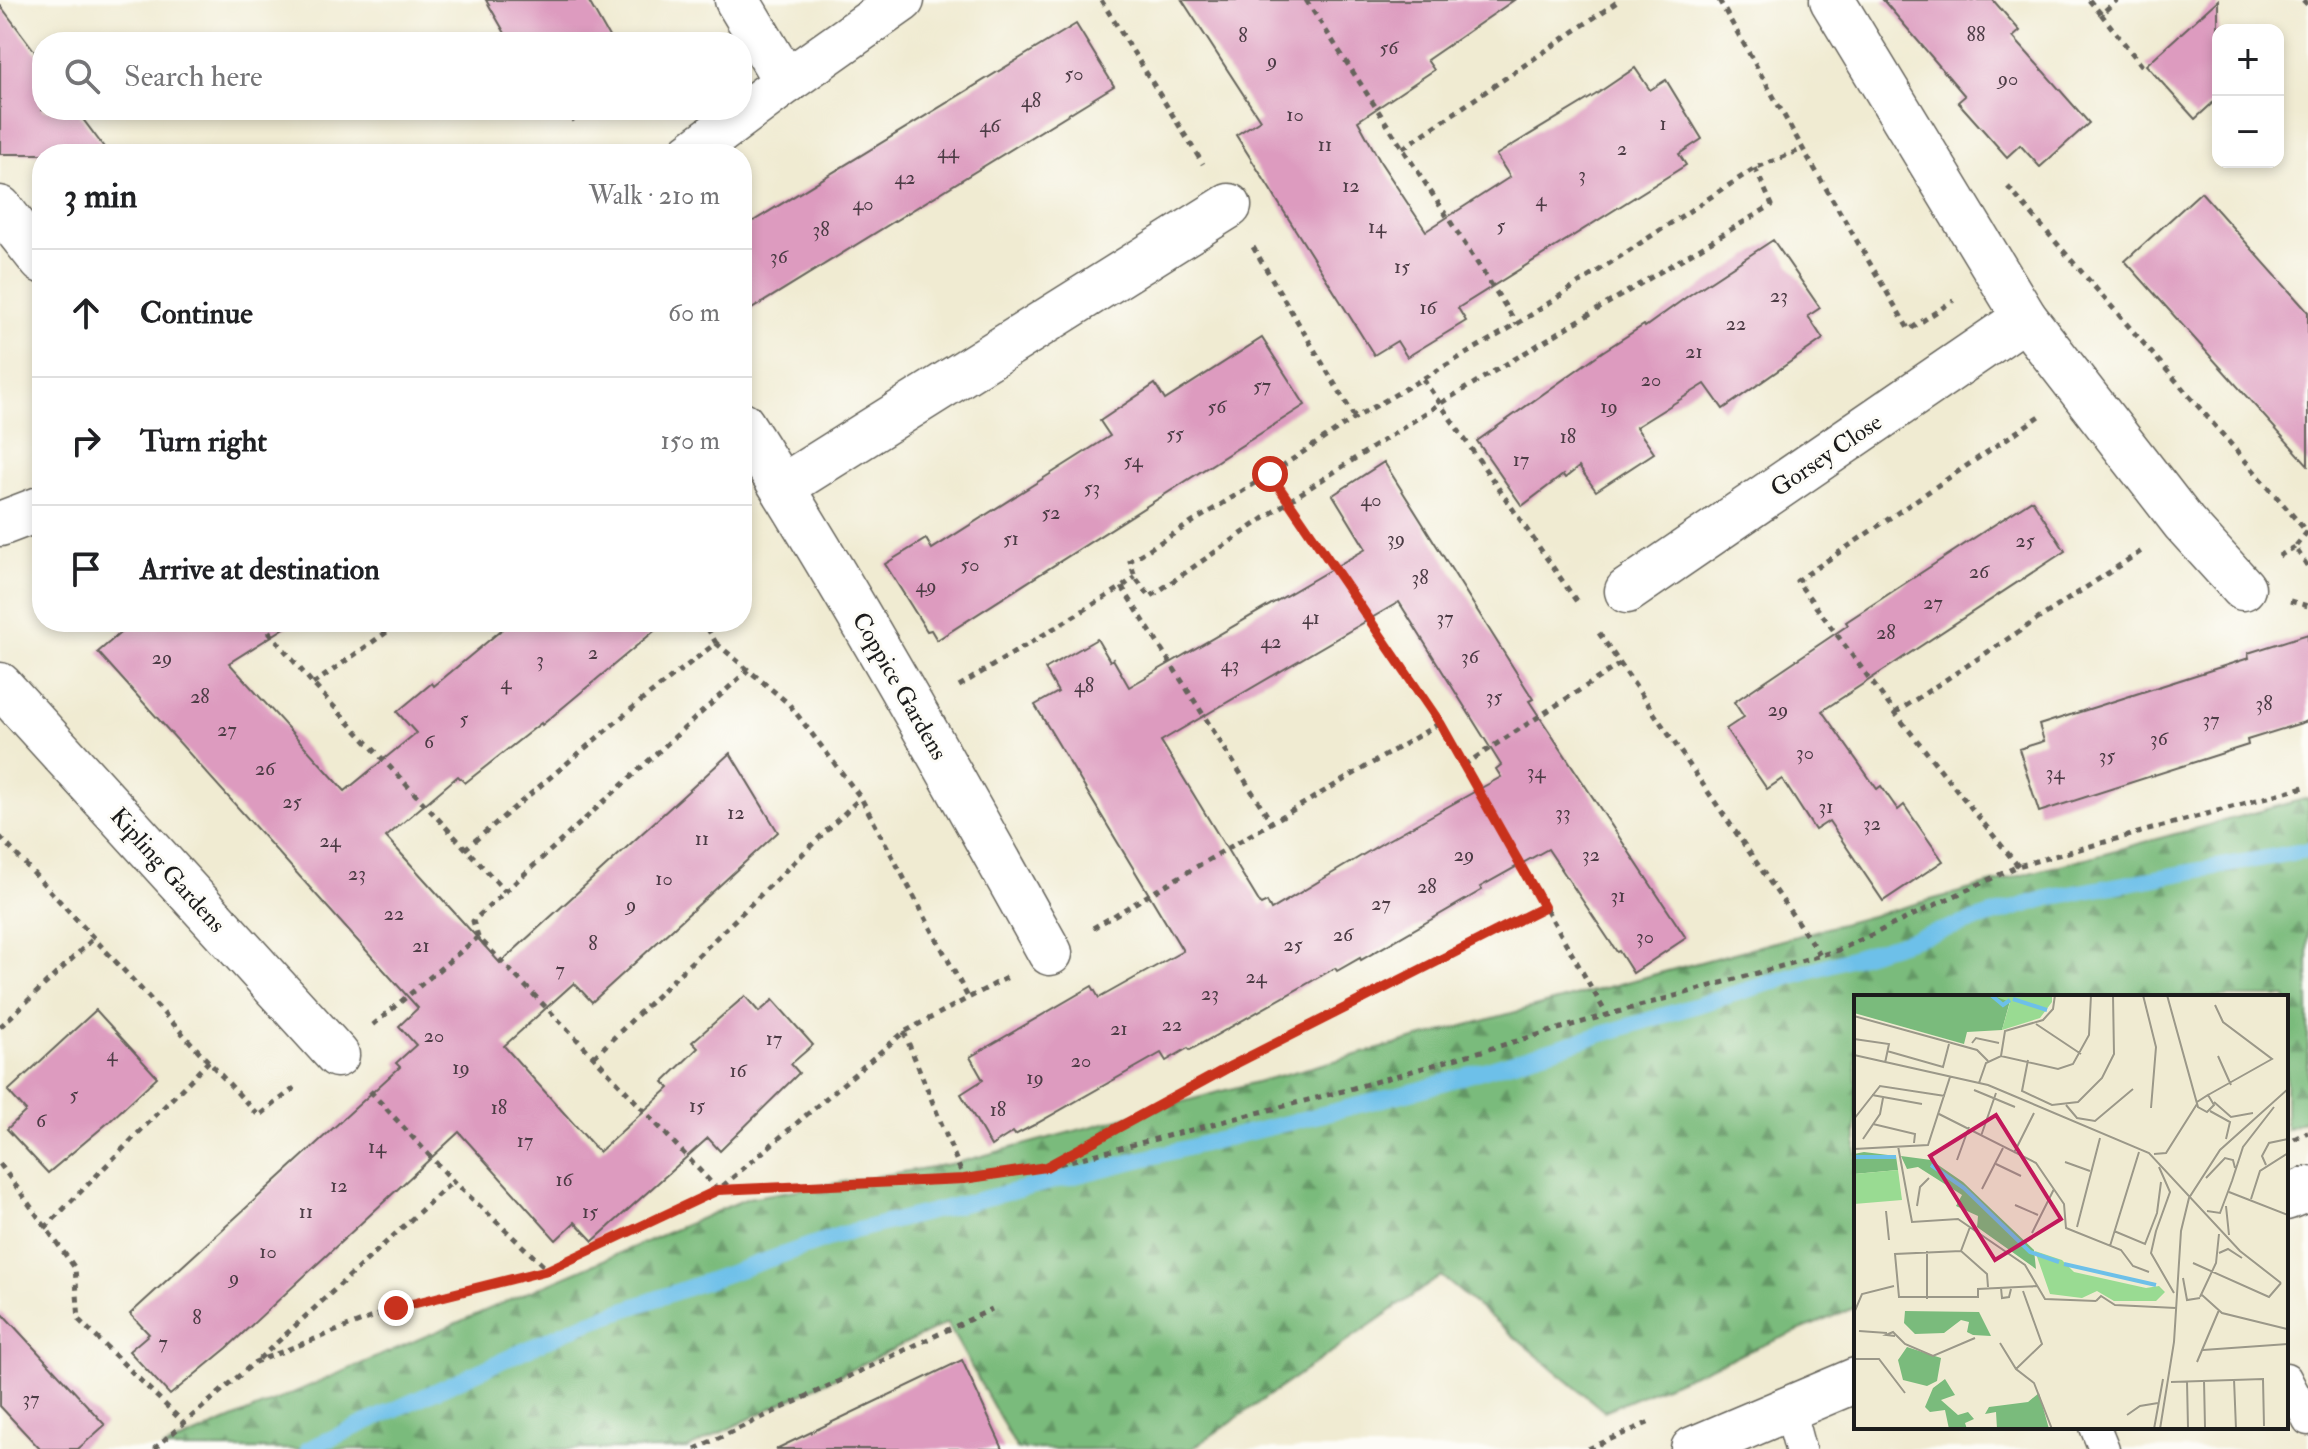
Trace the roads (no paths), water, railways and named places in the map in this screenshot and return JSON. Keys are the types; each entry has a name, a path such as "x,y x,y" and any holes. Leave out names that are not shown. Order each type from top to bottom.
{"street":[{"path":"737,0 786,82"},
{"path":"752,108 902,0"},
{"path":"1832,0 2025,318 2184,523 2243,588"},
{"path":"703,144 735,120"},
{"path":"782,487 1229,206"},
{"path":"0,208 32,248"},
{"name":"Gorsey Close","path":"1627,591 2025,318"},
{"name":"Coppice Gardens","path":"752,440 916,713 1050,953"},
{"path":"0,524 32,512"},
{"name":"Kipling Gardens","path":"0,685 337,1055"},
{"path":"2288,1197 2308,1189"},
{"path":"1693,1449 1794,1429 1854,1382"}],"lane":[{"path":"2288,1382 2308,1420"},
{"path":"2096,1429 2104,1449"}],"waterway":[{"path":"308,1449 578,1326 842,1234 1419,1090 2048,898 2308,850"}]}
